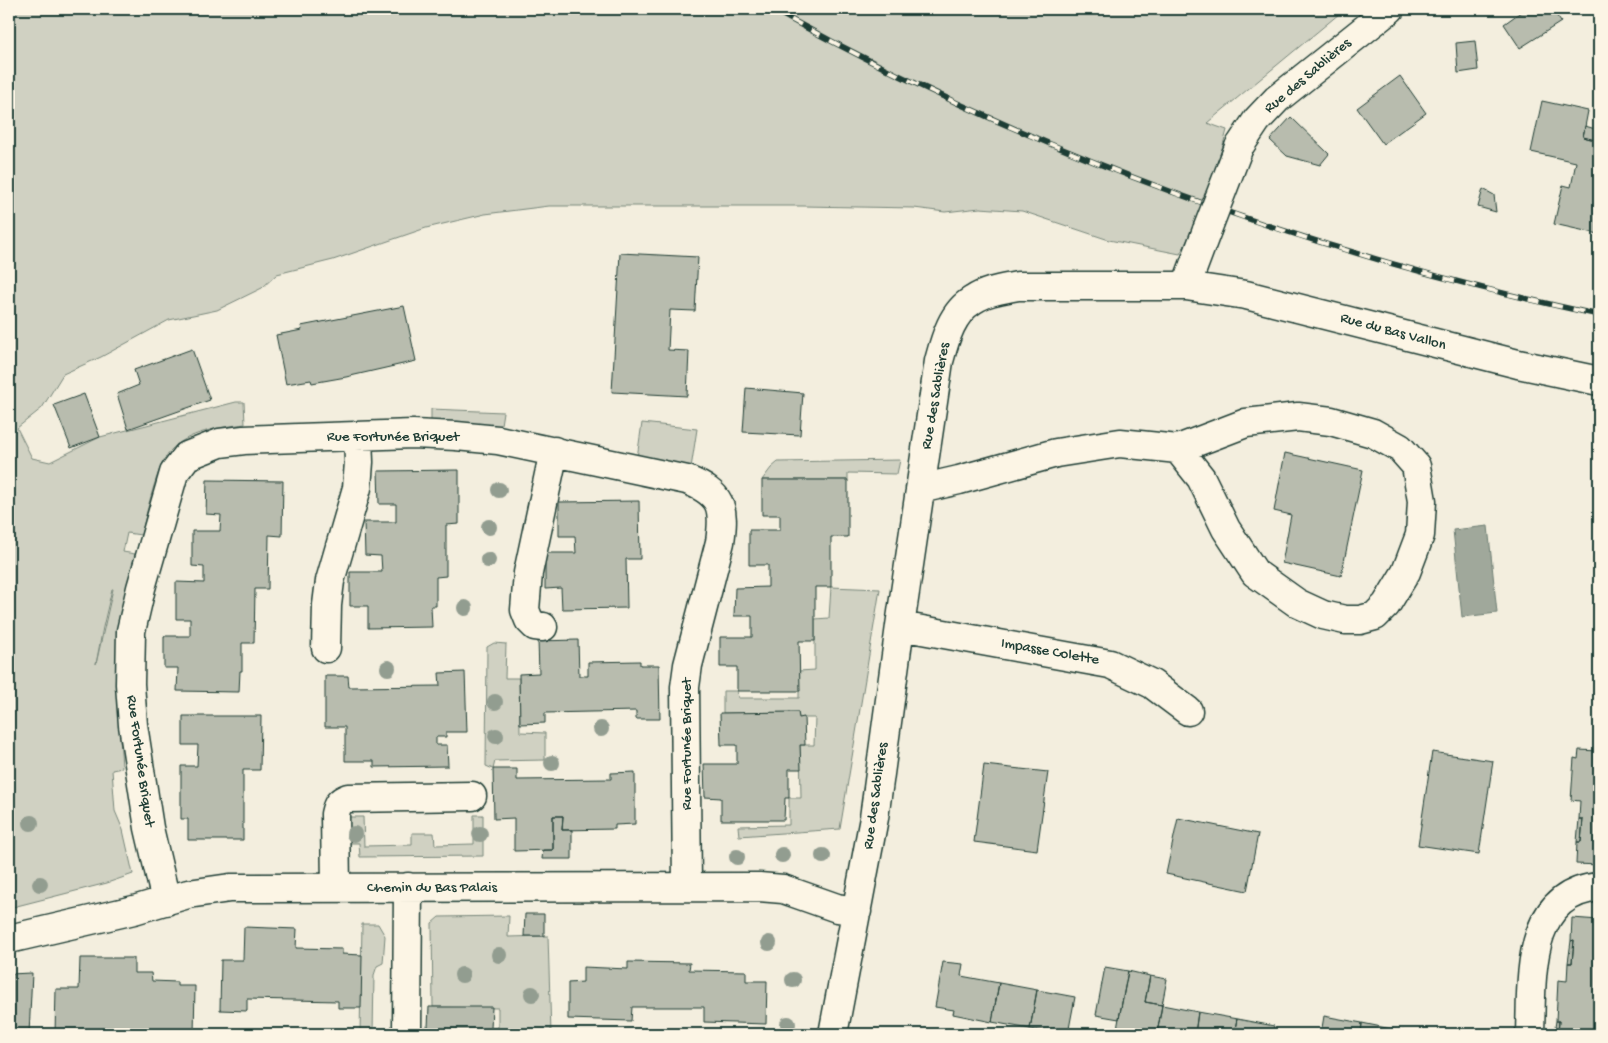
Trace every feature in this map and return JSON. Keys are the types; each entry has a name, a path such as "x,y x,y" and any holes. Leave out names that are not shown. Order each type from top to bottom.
{"street":[{"name":"Rue des Sablières","path":"833,1034 874,818 939,361 946,336 956,316 972,300 991,292 1018,286 1186,286 1239,147 1257,120 1277,99 1390,9"},
{"name":"Rue du Bas Vallon","path":"1186,286 1246,295 1518,364 1599,381"},
{"path":"920,489 1056,453 1120,443 1178,449 1246,423 1298,417 1331,422 1373,433 1400,448 1416,466 1422,501 1420,535 1406,572 1386,605 1375,616 1360,620 1345,620 1323,615 1297,603 1255,573 1226,529 1201,478 1178,449"},
{"name":"Rue Fortunée Briquet","path":"166,901 139,774 133,725 130,675 131,631 141,588 174,473 187,456 220,443 254,439 413,434 498,440 687,480 703,486 714,495 720,506 723,522 720,542 688,665 685,687 687,886"},
{"path":"326,648 327,605 330,582 357,488 358,437"},
{"path":"543,627 535,626 529,620 525,610 528,574 554,452"},
{"name":"Impasse Colette","path":"900,626 1110,664 1152,684 1188,711"},
{"path":"336,888 335,814 338,803 342,800 348,798 472,796"},
{"path":"407,1034 408,887"},
{"name":"Chemin du Bas Palais","path":"9,939 134,910 188,894 215,890 408,887 759,887 783,889 837,908 857,910"},
{"path":"1530,1034 1532,972 1538,939 1546,918 1564,899 1585,888 1599,887"}],"shaded area":[{"path":"9,9 1345,9 1207,123 1227,130 1208,194 1180,254 1109,240 1022,211 980,208 945,212 914,208 803,206 549,206 485,214 426,228 333,260 277,274 262,288 217,310 169,320 101,357 63,374 42,408 17,428 32,458 50,462 100,437 236,402 244,402 245,424 215,429 195,435 185,439 170,451 156,479 141,535 127,533 123,552 135,554 117,689 122,768 112,770 115,811 123,830 133,874 107,883 9,908","holes":["113,589 96,664 103,627"]},
{"path":"431,409 503,412 500,431 431,423"},
{"path":"642,423 697,429 691,468 637,458"},
{"path":"900,460 897,474 848,473 848,480 762,480 778,462"},
{"path":"1488,526 1497,613 1462,617 1453,530"},
{"path":"831,587 880,589 840,829 739,836 738,826 789,825 789,798 801,798 800,745 814,745 815,718 799,718 798,712 723,713 723,691 737,691 738,698 799,698 799,671 815,670 815,619 829,618"},
{"path":"494,643 506,644 505,678 519,678 520,732 545,733 545,760 495,761 493,769 486,766 487,647"},
{"path":"474,815 483,815 483,856 360,857 359,843 347,843 347,817 363,817 364,846 412,845 412,833 434,833 435,845 474,844"},
{"path":"509,916 508,937 548,936 551,1034 498,1032 498,1008 433,1007 432,923 439,917"},
{"path":"362,924 378,924 385,936 383,963 377,966 374,975 373,1034 360,1034"}],"building":[{"path":"1525,9 1552,9 1561,22 1520,48 1504,24"},
{"path":"1475,41 1478,70 1458,73 1456,43"},
{"path":"1400,76 1426,113 1383,144 1357,108"},
{"path":"1542,101 1588,111 1583,137 1599,141 1599,234 1554,224 1563,185 1571,187 1576,162 1531,152"},
{"path":"1291,117 1329,154 1320,165 1287,156 1270,140"},
{"path":"1585,126 1599,130 1599,141 1583,137"},
{"path":"1483,189 1494,195 1496,212 1478,207"},
{"path":"620,253 698,257 695,311 670,310 668,350 689,351 687,396 612,392"},
{"path":"404,306 416,361 346,377 312,383 311,380 286,384 276,335 302,330 301,326"},
{"path":"192,349 210,400 128,429 117,394 139,385 134,370"},
{"path":"746,388 803,393 800,435 743,432"},
{"path":"84,394 100,437 71,448 54,405"},
{"path":"1285,453 1363,470 1341,576 1282,563 1291,515 1274,511"},
{"path":"459,470 459,524 446,525 446,576 436,577 436,606 431,606 432,627 368,628 368,606 350,606 350,572 382,572 381,556 365,555 364,522 396,522 396,504 379,504 378,471"},
{"path":"207,480 283,481 282,536 269,535 268,589 255,589 254,643 242,643 242,671 240,671 239,692 177,691 178,668 164,668 164,636 190,636 190,619 176,619 176,582 204,583 204,567 192,566 192,531 220,531 221,515 206,514"},
{"path":"762,480 848,480 848,537 831,537 831,587 815,587 815,641 799,641 800,691 737,691 737,667 720,667 720,637 752,637 752,616 734,616 735,588 768,587 768,565 749,565 749,530 780,530 780,515 762,515"},
{"path":"639,501 640,559 626,559 627,608 562,609 561,588 545,589 545,553 576,553 575,536 559,536 559,502"},
{"path":"578,640 579,676 588,676 588,662 640,661 640,665 659,665 660,719 636,719 636,711 545,713 545,723 520,724 519,674 539,673 538,641"},
{"path":"465,672 467,732 446,732 446,737 436,737 436,745 447,745 448,766 374,767 374,761 345,761 345,727 325,727 325,676 348,676 349,687 440,686 439,673"},
{"path":"798,712 799,718 804,717 805,745 800,745 801,769 789,769 789,798 785,798 784,820 721,820 721,798 705,797 704,764 737,764 737,745 721,745 720,713"},
{"path":"183,716 261,716 260,770 243,770 243,840 188,840 188,819 181,819 181,766 197,766 198,745 183,745"},
{"path":"1579,750 1599,751 1599,865 1576,864 1577,842 1581,842 1583,819 1579,819 1580,801 1571,800 1574,758 1578,759"},
{"path":"1432,752 1493,761 1479,854 1418,845"},
{"path":"984,765 1048,772 1037,850 974,842"},
{"path":"493,769 517,769 517,780 611,779 611,773 635,772 635,824 615,825 615,829 562,830 563,816 553,816 553,850 514,851 514,818 494,819"},
{"path":"553,816 563,816 562,830 572,830 572,859 542,859 543,850 553,850"},
{"path":"1178,818 1258,834 1247,891 1166,874"},
{"path":"1579,819 1583,819 1581,842 1577,842"},
{"path":"525,914 544,914 544,936 524,936"},
{"path":"1572,918 1599,920 1599,1034 1558,1034 1559,1021 1556,1021 1558,980 1567,981 1568,963 1572,963 1574,940 1571,941"},
{"path":"244,927 297,929 296,948 342,949 342,954 362,955 361,1008 338,1008 338,1001 247,999 247,1011 220,1010 221,960 243,960"},
{"path":"1574,940 1572,963 1568,963 1571,941"},
{"path":"80,958 134,958 134,973 151,973 152,981 177,982 177,986 195,986 194,1034 173,1034 173,1031 80,1030 80,1034 55,1034 56,989 79,989"},
{"path":"628,962 690,963 689,970 746,971 746,981 767,981 766,1024 704,1022 704,1007 632,1007 631,1021 568,1019 568,983 583,982 583,967 628,969"},
{"path":"943,962 963,964 961,976 999,983 992,1022 953,1014 954,1010 935,1007"},
{"path":"1105,967 1128,971 1119,1019 1096,1015"},
{"path":"1128,971 1150,976 1145,1002 1162,1005 1157,1034 1116,1034"},
{"path":"32,973 29,1034 9,1034 9,974"},
{"path":"1150,976 1167,979 1162,1005 1145,1002"},
{"path":"999,983 1037,990 1030,1029 992,1022"},
{"path":"1037,990 1075,997 1068,1034 1030,1029"},
{"path":"1162,1005 1198,1012 1195,1034 1157,1034"},
{"path":"429,1007 492,1007 491,1028 498,1028 498,1034 426,1034"},
{"path":"1198,1012 1237,1019 1234,1034 1195,1034"},
{"path":"1324,1016 1362,1023 1361,1034 1321,1034"},
{"path":"1237,1019 1274,1026 1272,1034 1234,1034"},
{"path":"1556,1021 1559,1021 1558,1034 1554,1034"},
{"path":"1362,1023 1401,1031 1400,1034 1361,1034"},
{"path":"1401,1031 1423,1034 1400,1034"}],"railway":[{"path":"772,9 870,61 969,109 1071,153 1174,193 1279,229 1385,262 1599,315"}]}
